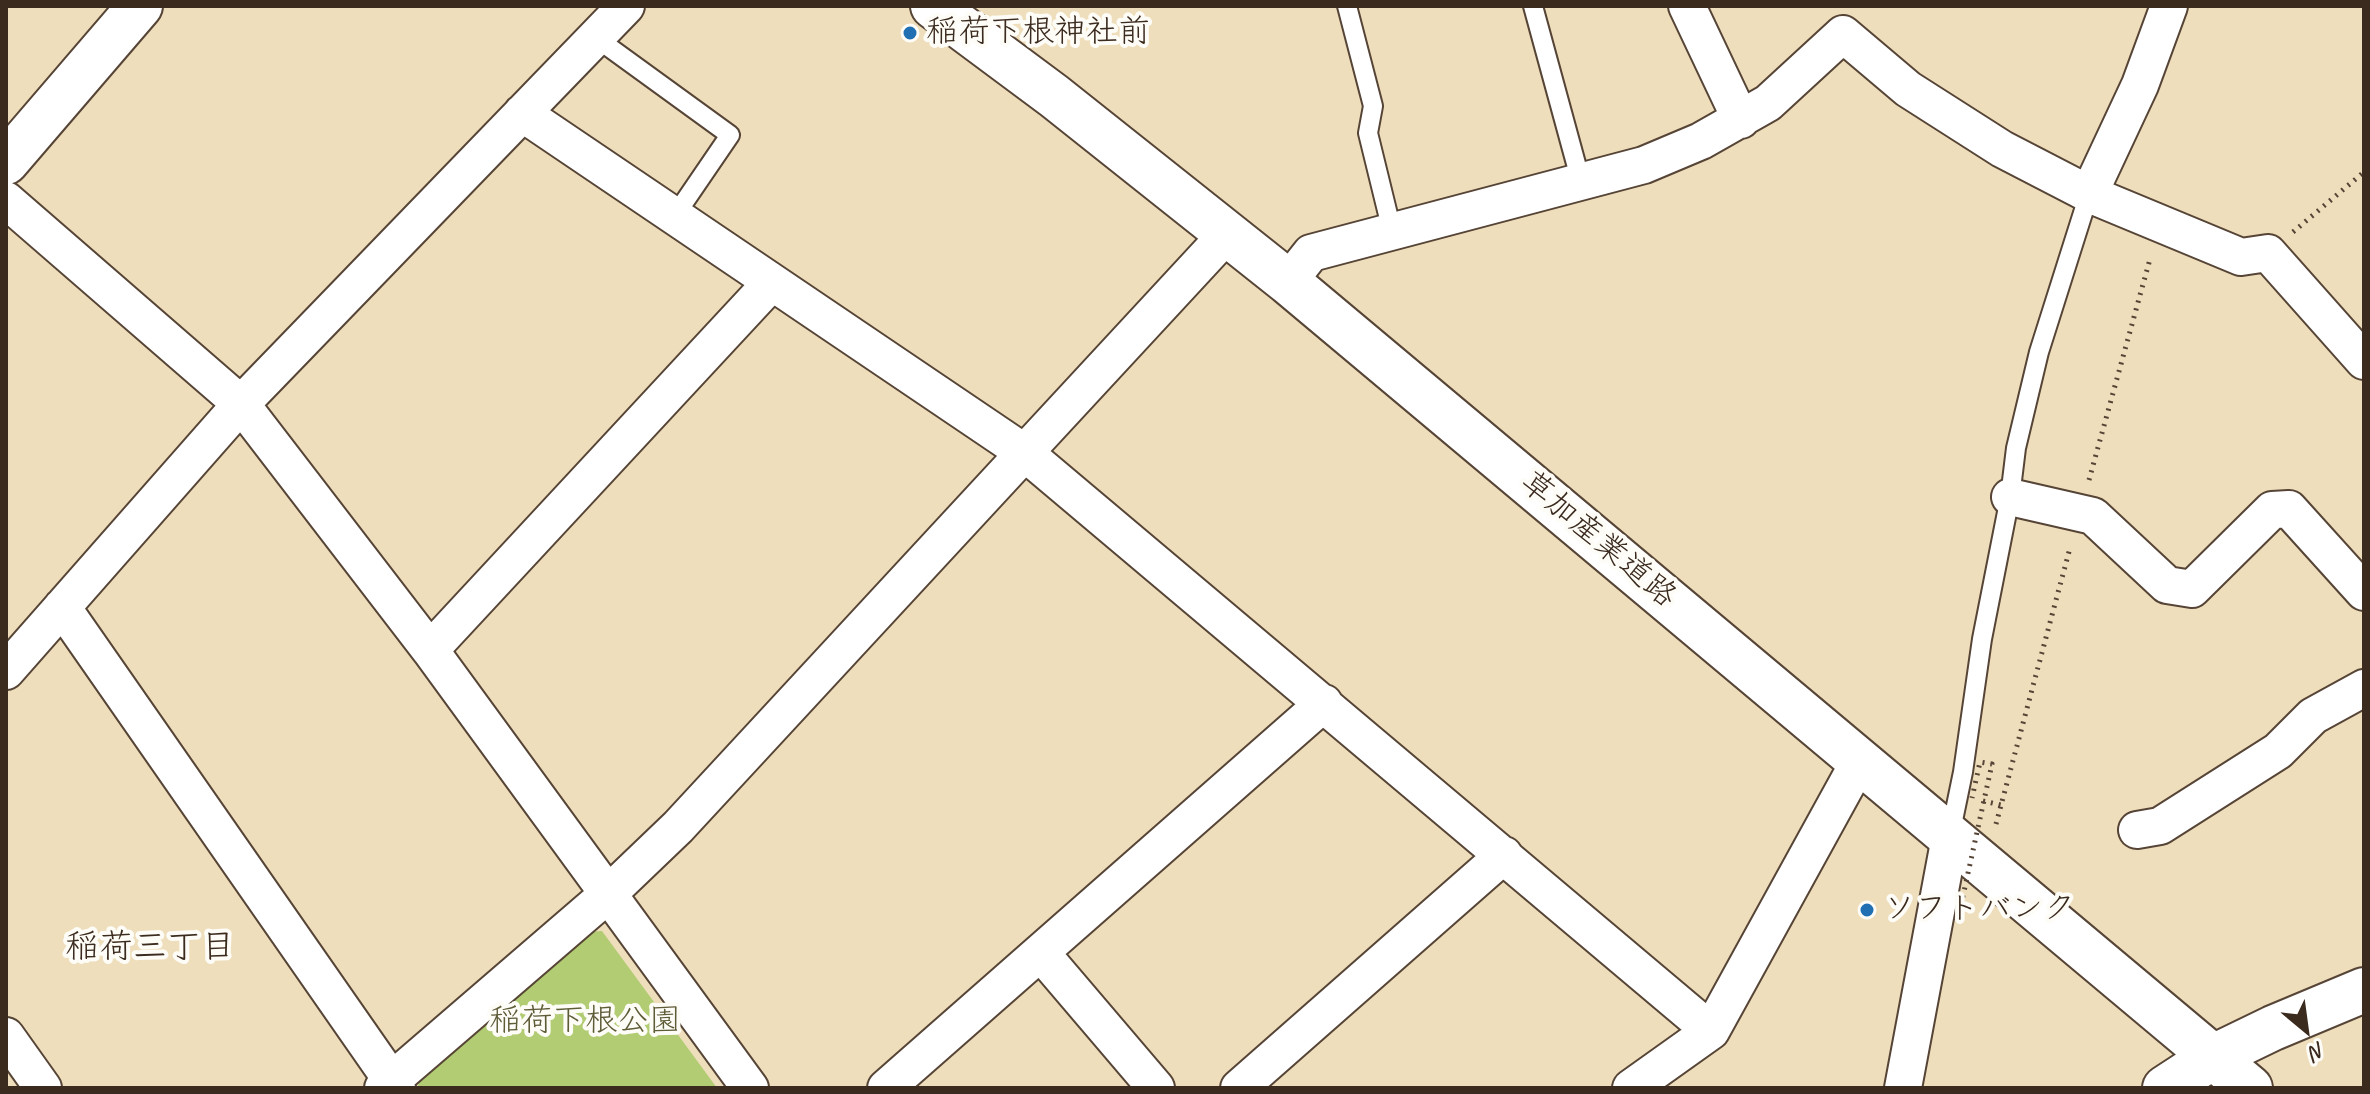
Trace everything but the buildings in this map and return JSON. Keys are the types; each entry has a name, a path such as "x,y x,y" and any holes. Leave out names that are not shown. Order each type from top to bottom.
{"main road":[{"path":"6,162 140,6"},
{"name":"草加産業道路","path":"933,6 1054,96 1288,282 2250,1088"},
{"path":"2165,1088 2211,1058 2364,990"}],"street":[{"path":"6,671 241,404 626,6"},
{"path":"1687,6 1741,120"},
{"path":"2089,194 2140,85 2169,6"},
{"path":"1288,282 1311,253 1644,165 1701,141 1768,103 1843,34 1908,89 2002,149 2089,194 2241,257 2268,253 2364,361"},
{"path":"522,113 1025,453 1711,1031"},
{"path":"6,200 241,404 430,650 750,1088"},
{"path":"62,607 391,1085 607,895 678,827 1228,233"},
{"path":"430,650 771,283"},
{"path":"2010,497 2093,516 2167,585 2192,589 2272,510 2289,509 2364,592"},
{"path":"2137,830 2160,826 2278,751 2313,716 2364,688"},
{"path":"886,1088 1324,703"},
{"path":"1631,1088 1711,1031 1859,762"},
{"path":"1903,1088 1950,837"},
{"path":"1239,1088 1504,855"},
{"path":"1041,953 1156,1088"},
{"path":"6,1036 43,1088"}],"lane":[{"path":"1347,6 1373,106 1368,133 1392,231"},
{"path":"1533,6 1581,182"},
{"path":"595,37 730,135 674,217"},
{"path":"1950,837 2016,448 2039,352 2089,194"}],"path":[{"path":"2268,253 2364,172"},
{"path":"1961,905 1992,764 1980,762 1972,798"}],"green space":[{"name":"稲荷下根公園","path":"602,931 717,1088 418,1088 419,1080 586,932"}],"place":[{"name":"稲荷下根神社前","path":"910,33"},
{"name":"ソフトバンク","path":"1867,910"}],"district":[{"name":"稲荷三丁目","path":"150,948"}]}
